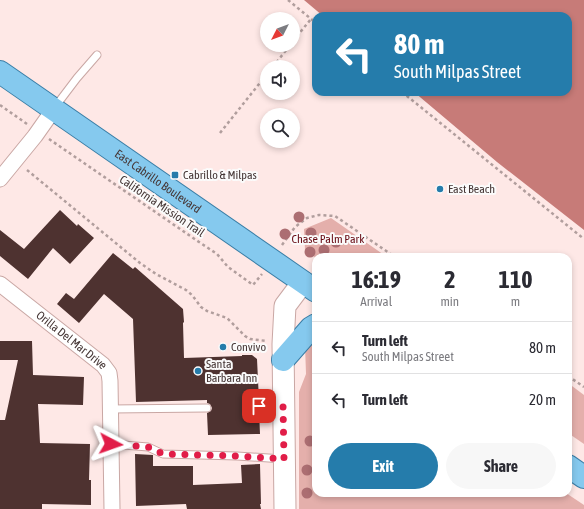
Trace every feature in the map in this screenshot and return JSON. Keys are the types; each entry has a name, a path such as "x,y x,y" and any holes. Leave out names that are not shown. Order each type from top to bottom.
{"main road":[{"name":"East Cabrillo Boulevard","path":"0,72 310,286"},
{"path":"284,509 283,344 285,306 310,286"},
{"path":"283,360 312,327"},
{"path":"572,469 584,477"}],"street":[{"path":"0,179 54,109"},
{"name":"Orilla Del Mar Drive","path":"0,284 103,365 109,373 111,409 112,509"}],"lane":[{"path":"54,109 77,78 97,55"},
{"path":"259,406 283,405"},
{"path":"111,409 207,408"},
{"path":"111,444 148,447 163,454 284,459"}],"path":[{"path":"288,0 311,18 300,32"},
{"path":"278,60 284,52"},
{"path":"220,133 260,83"},
{"path":"407,96 584,240"},
{"path":"0,105 28,124"},
{"name":"California Mission Trail","path":"50,140 217,254 228,267 253,285 260,277"},
{"path":"26,170 140,263 156,274 186,290 201,307 207,311 227,318 250,340 262,341"},
{"path":"284,242 295,227 307,218 319,215 334,216 389,253"},
{"path":"572,379 584,387"}],"green space":[{"name":"Chase Palm Park","path":"331,218 381,253 312,253 312,255 305,250 304,229"},
{"path":"312,335 312,497 572,497 584,505 584,509 299,509 299,392 306,374 305,346"},
{"path":"572,386 584,395 584,444 572,436"}],"shaded area":[{"path":"304,0 584,0 584,230 497,162 419,96 572,96 572,12 318,12"}],"building":[{"path":"60,210 77,226 78,224 94,238 70,264 53,248 28,279 0,256 0,230 24,249"},
{"path":"113,253 133,269 135,267 183,309 184,358 252,355 257,359 259,401 256,402 254,406 255,409 259,411 260,434 208,435 207,413 211,411 212,408 210,404 207,403 207,400 136,402 133,319 104,294 79,323 57,304 66,293 74,299"},
{"path":"0,341 32,341 33,375 84,377 83,405 38,404 40,443 90,444 89,480 91,480 91,505 42,504 42,509 0,509 0,420 5,420 18,360 0,360"},
{"path":"135,454 153,455 153,466 193,466 193,485 242,483 241,465 260,464 261,509 187,509 186,504 136,506"}],"place":[{"name":"Cabrillo & Milpas","path":"175,175"},
{"name":"East Beach","path":"440,189"},
{"name":"Convivo","path":"223,347"},
{"name":"Santa Barbara Inn","path":"198,371"}],"route":[{"path":"111,444 148,447 163,454 284,459 283,405 259,406"}]}
